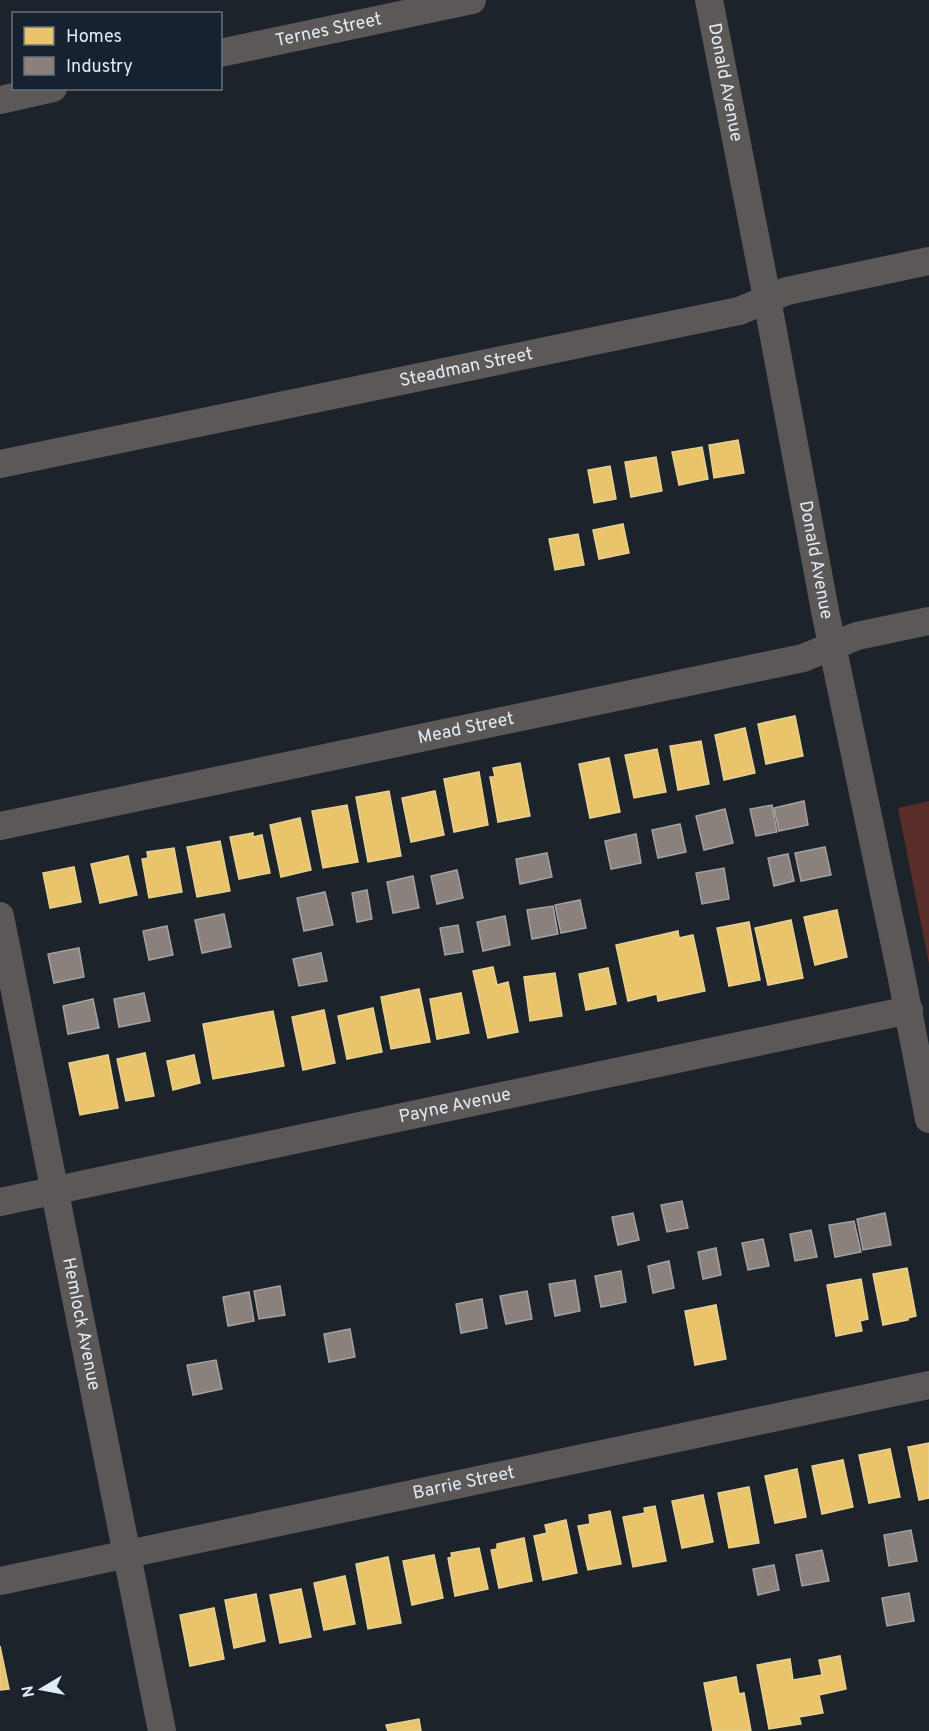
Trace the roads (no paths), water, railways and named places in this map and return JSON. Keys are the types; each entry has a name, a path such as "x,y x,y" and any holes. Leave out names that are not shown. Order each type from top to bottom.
{"street":[{"name":"Ternes Street","path":"222,53 472,0"},
{"name":"Donald Avenue","path":"709,0 832,646 909,1010 929,1119"},
{"path":"0,100 44,90"},
{"name":"Steadman Street","path":"0,464 739,311 787,291 929,261"},
{"name":"Mead Street","path":"0,826 803,658 857,636 929,621"},
{"name":"Hemlock Avenue","path":"0,916 162,1731"},
{"name":"Payne Avenue","path":"0,1202 909,1010"},
{"name":"Barrie Street","path":"0,1581 929,1385"}]}
